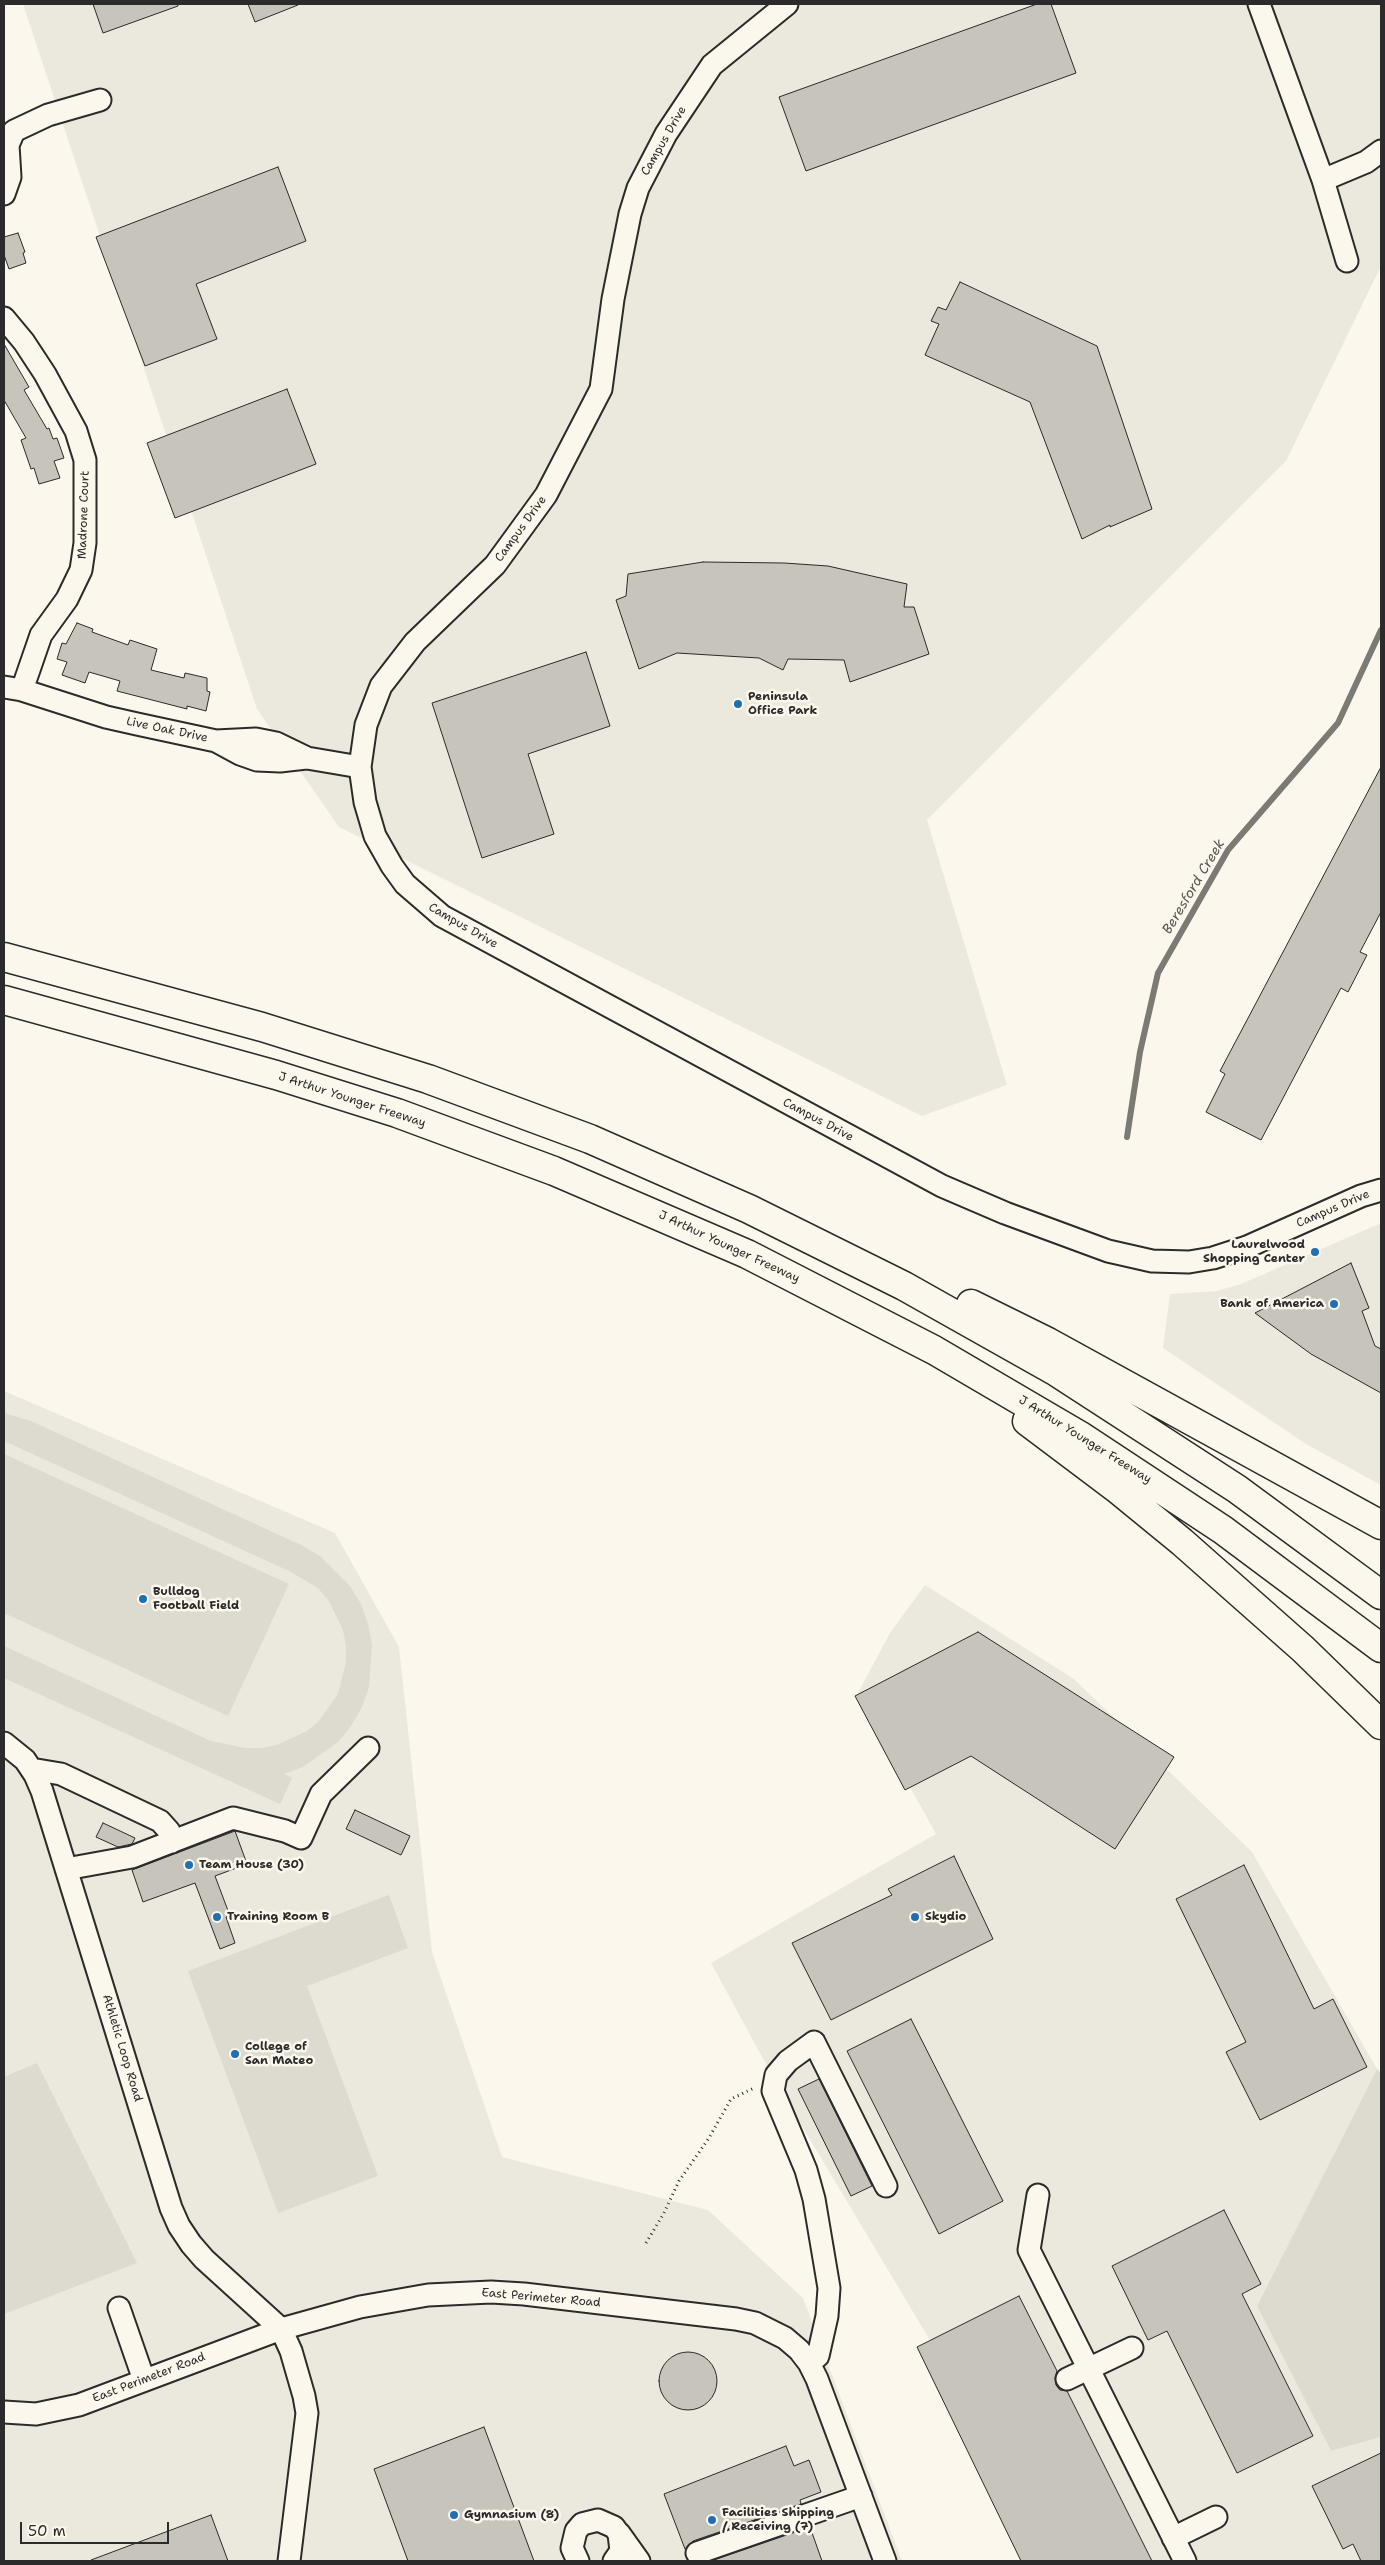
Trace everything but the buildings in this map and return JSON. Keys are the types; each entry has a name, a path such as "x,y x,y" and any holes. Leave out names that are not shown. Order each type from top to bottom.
{"highway":[{"path":"4,957 279,1032 468,1093 630,1156 749,1208 827,1246 995,1336 1129,1416 1238,1489 1380,1594"},
{"name":"J Arthur Younger Freeway","path":"4,1000 310,1085 397,1113 516,1156 640,1206 746,1254 934,1350 1050,1417 1152,1481 1258,1555 1381,1648"},
{"path":"827,1246 1004,1319 1127,1384 1381,1525"},
{"path":"934,1350 1116,1488 1176,1537 1270,1619 1381,1725"}],"street":[{"name":"Campus Drive","path":"788,4 712,66 666,134 638,188 630,214 613,299 601,389 546,495 510,545 481,580 414,642 389,674 369,714 360,767 368,815 382,851 410,889 442,916 830,1127 981,1203 1124,1256 1152,1261 1203,1261 1231,1253 1361,1196 1381,1190"},
{"path":"1259,4 1323,180 1347,260"},
{"path":"4,194 10,177 8,145 11,134 18,127 48,115 100,100"},
{"path":"1323,180 1366,162 1381,151"},
{"name":"Madrone Court","path":"4,318 24,342 45,374 76,431 85,460 85,542 82,570 67,599 41,635 13,689"},
{"name":"Live Oak Drive","path":"13,689 106,717 216,741 235,752 258,760 280,761 307,758 360,767"},
{"name":"Athletic Loop Road","path":"4,1743 25,1760 42,1792 172,2208 180,2226 191,2244 204,2259 280,2329"},
{"path":"66,1870 132,1857 233,1818 285,1831 301,1838 321,1794 368,1748"},
{"path":"31,1769 61,1774 160,1821 169,1831 172,1842"},
{"path":"809,2363 818,2356 828,2316 829,2288 812,2192 806,2170 773,2092 776,2076 788,2062 814,2042 886,2186"},
{"path":"1038,2195 1029,2250 1185,2561"},
{"name":"East Perimeter Road","path":"4,2412 36,2414 59,2410 280,2329 394,2300 460,2293 524,2294 736,2319 755,2323 785,2338 799,2350 809,2363 817,2379 885,2561"},
{"path":"119,2308 144,2380"},
{"path":"280,2329 295,2364 306,2413 290,2561"},
{"path":"1067,2379 1132,2348"},
{"path":"697,2553 861,2496"},
{"path":"1173,2538 1216,2517"},
{"path":"578,2561 572,2548 572,2539 582,2524 598,2520 614,2527 639,2561"},
{"path":"614,2527 621,2542 620,2551 614,2561"}],"path":[{"path":"646,2243 664,2213 678,2181 709,2138 731,2099 760,2086 773,2092"}],"shaded area":[{"path":"23,4 1381,4 1381,266 1286,461 927,820 1007,1085 922,1116 339,827 257,709"},
{"path":"1381,1223 1381,1485 1306,1444 1163,1348 1170,1294 1217,1291 1241,1284"},
{"name":"College of San Mateo","path":"4,1391 335,1533 399,1647 432,1952 502,2157 708,2210 803,2298 902,2561 4,2561"},
{"path":"4,1413 31,1421 301,1545 320,1556 350,1586 361,1604 368,1624 372,1645 369,1687 362,1707 351,1726 338,1742 303,1767 284,1774 292,1778 280,1804 4,1678 4,1646 211,1741 245,1748 261,1748 277,1745 307,1731 319,1721 338,1694 346,1662 346,1646 343,1630 329,1601 318,1588 289,1571 4,1441"},
{"name":"Bulldog Football Field","path":"4,1454 289,1584 228,1716 4,1613"},
{"path":"925,1585 1074,1679 1252,1852 1377,2069 1257,2306 1331,2451 1381,2437 1381,2561 1062,2561 778,2086 711,1963 936,1834 858,1693 890,1633"},
{"path":"389,1895 408,1948 307,1986 378,2176 278,2213 188,1971"},
{"path":"37,2063 137,2263 4,2314 4,2077"},
{"path":"1377,2069 1381,2073 1381,2437 1331,2451 1257,2306"}],"waterway":[{"name":"Beresford Creek","path":"1127,1137 1140,1052 1158,973 1228,850 1338,723 1381,630"}],"place":[{"name":"Peninsula Office Park","path":"738,704"},
{"name":"Laurelwood Shopping Center","path":"1315,1252"},
{"name":"Bank of America","path":"1334,1304"},
{"name":"Bulldog Football Field","path":"143,1599"},
{"name":"Team House (30)","path":"189,1865"},
{"name":"Training Room B","path":"217,1917"},
{"name":"Skydio","path":"915,1917"},
{"name":"College of San Mateo","path":"235,2054"},
{"name":"Gymnasium (8)","path":"454,2515"},
{"name":"Facilities Shipping / Receiving (7)","path":"712,2520"}]}
